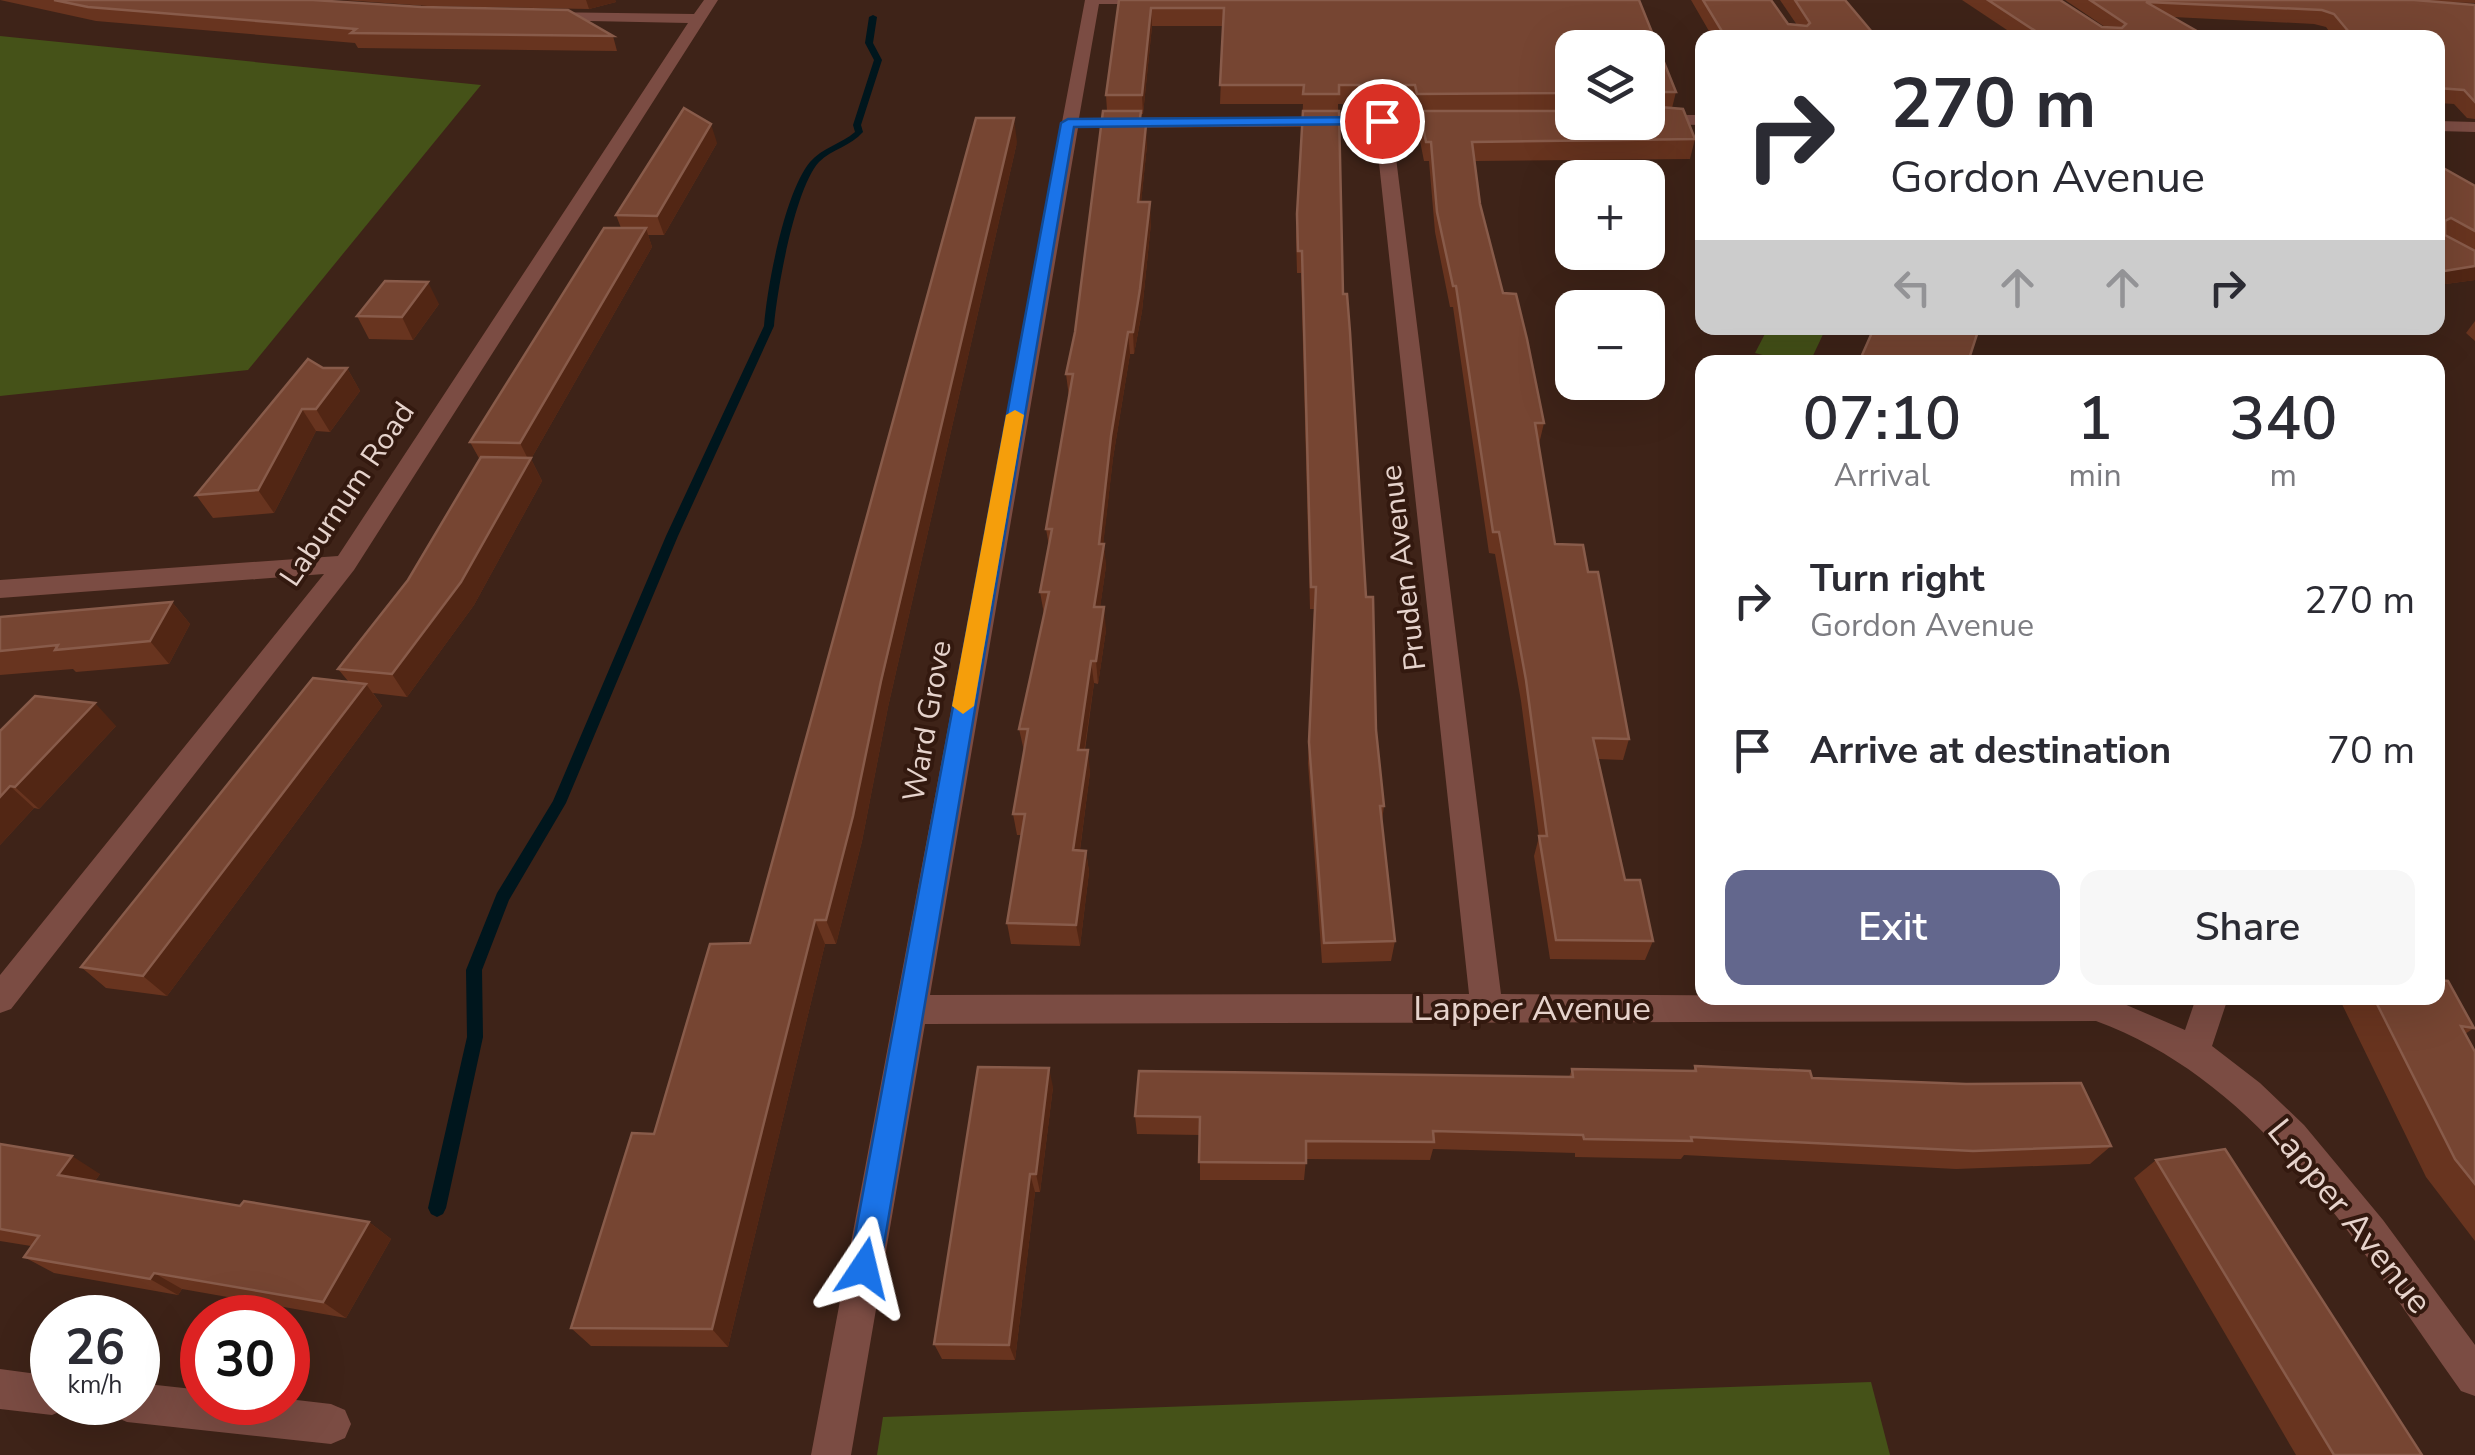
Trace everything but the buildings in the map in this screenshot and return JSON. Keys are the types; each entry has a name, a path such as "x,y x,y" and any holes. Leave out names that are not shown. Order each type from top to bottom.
{"street":[{"path":"1092,0 1202,0"},
{"name":"Ward Grove","path":"831,1455 1092,0"},
{"path":"523,16 704,9"},
{"name":"Laburnum Road","path":"0,998 345,564 704,9"},
{"path":"1665,120 1695,120"},
{"name":"Pruden Avenue","path":"1382,121 1487,1008"},
{"path":"1068,123 1478,121"},
{"path":"2445,126 2475,127"},
{"path":"0,590 345,564"},
{"path":"2193,1053 2210,1005"},
{"name":"Lapper Avenue","path":"908,1010 2096,1007 2153,1028 2193,1053 2262,1108 2305,1151 2475,1377"},
{"path":"0,1389 30,1392"},
{"path":"160,1406 331,1424"}],"green space":[{"path":"0,36 481,85 248,370 0,396"},
{"path":"1764,335 1823,335 1813,355 1755,353"},
{"path":"1871,1382 1890,1455 877,1455 883,1417"}],"waterway":[{"path":"437,1208 475,1037 474,970 502,898 559,803 672,536 769,326 783,245 803,182 815,161 859,132 857,125 878,60 869,43 873,17"}],"slow traffic":[{"path":"963,706 1015,415"}],"route":[{"path":"864,1268 1068,123 1382,121"}]}
